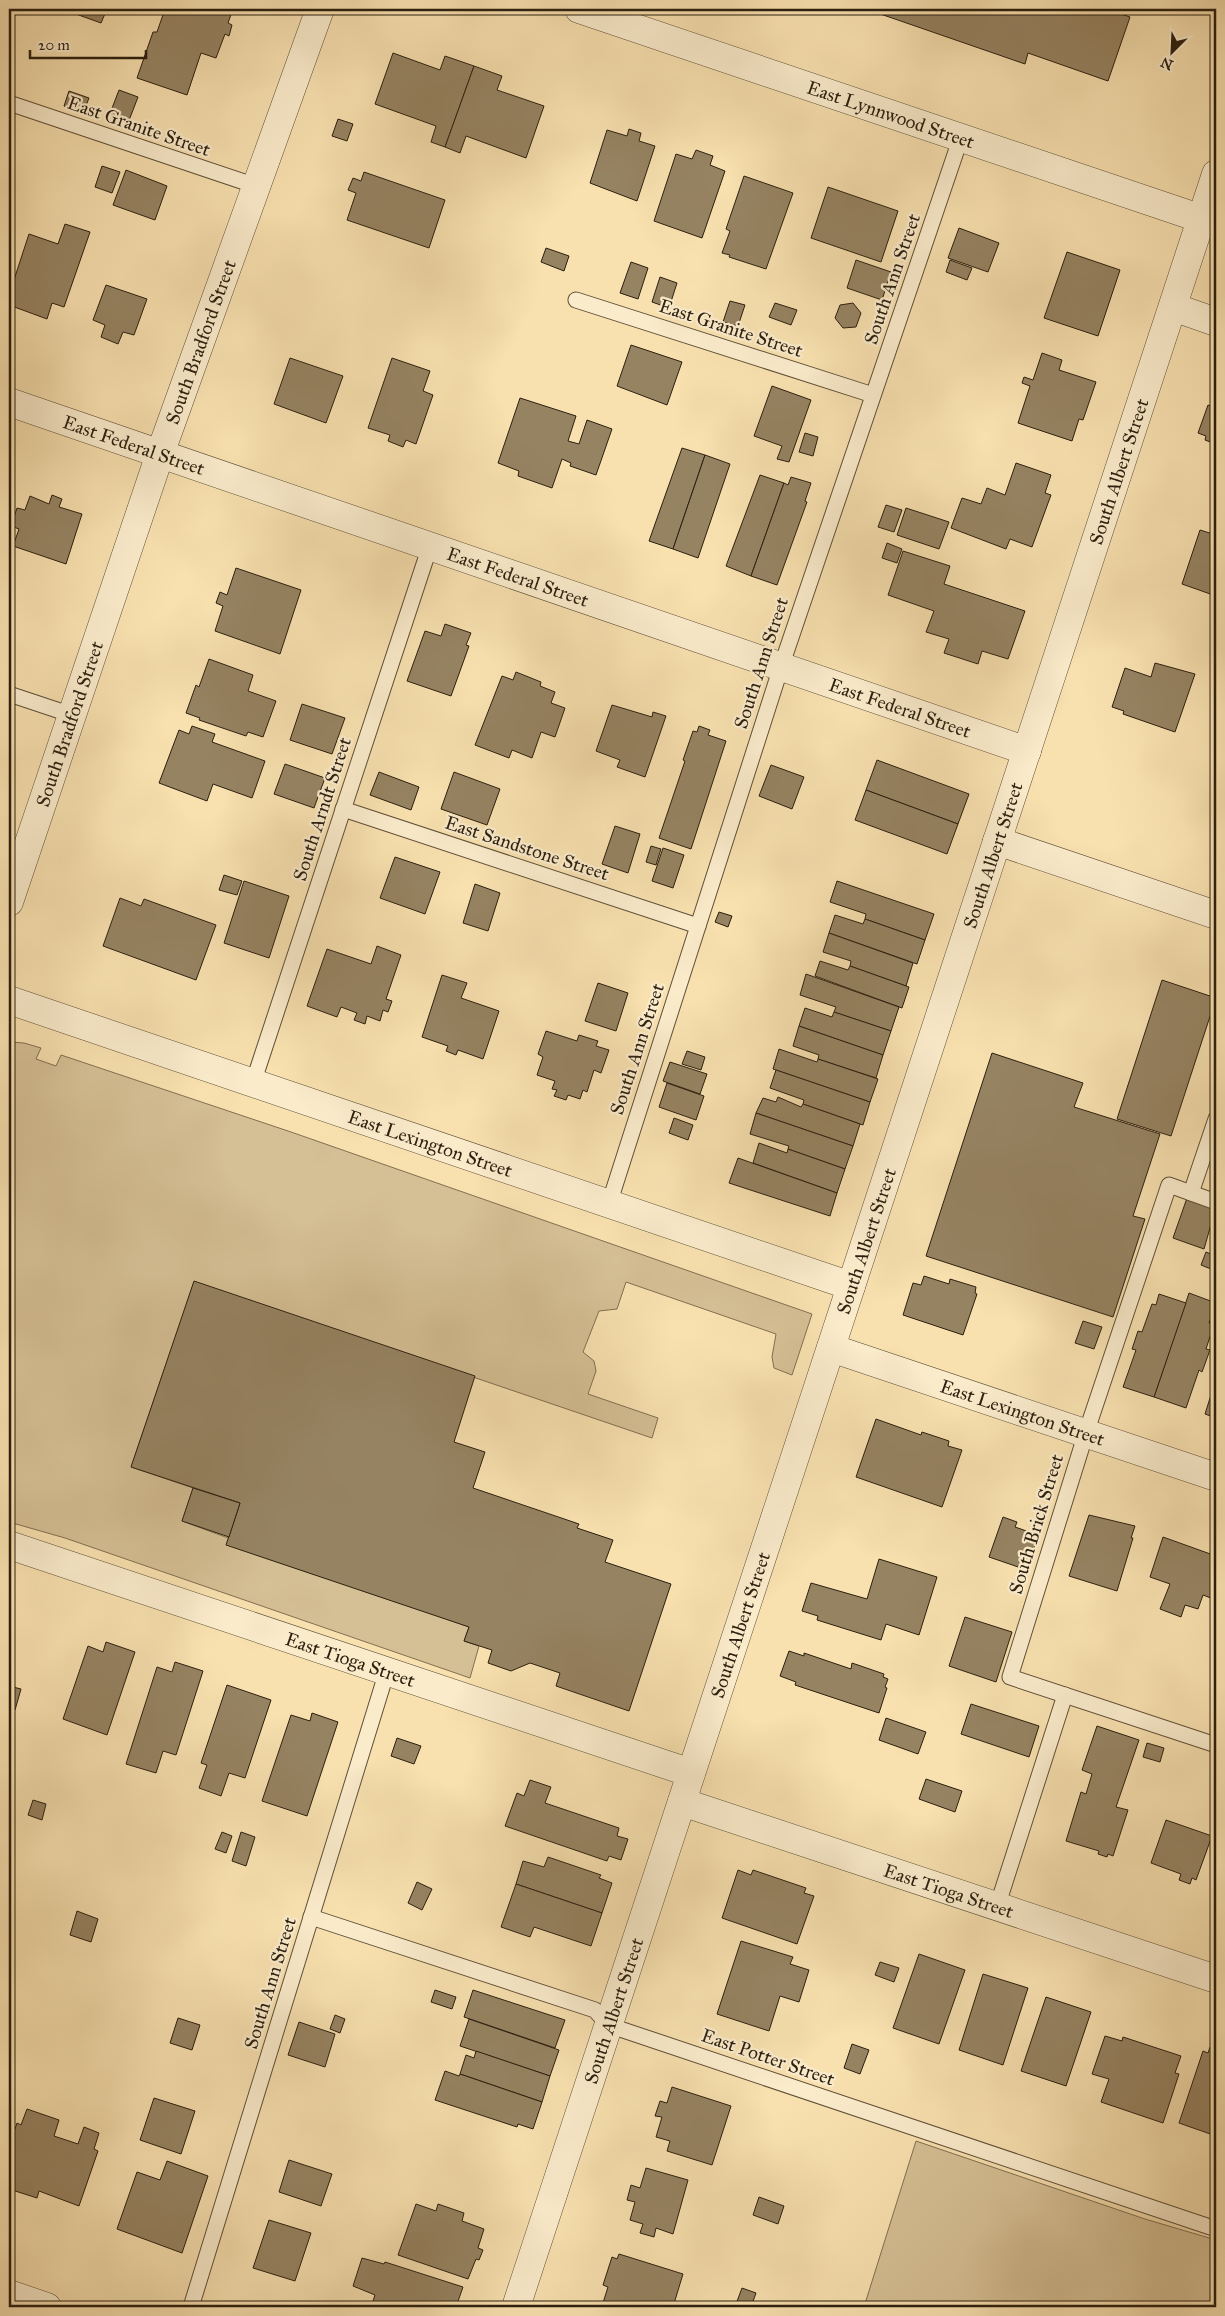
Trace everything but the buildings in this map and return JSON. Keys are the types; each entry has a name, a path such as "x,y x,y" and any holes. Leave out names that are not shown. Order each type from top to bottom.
{"street":[{"name":"South Bradford Street","path":"9,902 160,454 320,9"},
{"name":"East Lynnwood Street","path":"579,9 1202,219"},
{"name":"South Albert Street","path":"516,2307 1216,174"},
{"path":"1173,307 1216,322"},
{"name":"East Federal Street","path":"9,402 1027,751"},
{"path":"997,841 1216,915"},
{"name":"East Lexington Street","path":"9,1000 851,1286"},
{"name":"East Lexington Street","path":"831,1348 1216,1477"},
{"name":"East Tioga Street","path":"9,1544 692,1773"},
{"name":"East Tioga Street","path":"682,1802 1216,1979"},
{"path":"9,2294 47,2307"}],"lane":[{"name":"East Granite Street","path":"9,103 256,186"},
{"name":"South Ann Street","path":"608,1204 780,667 961,138"},
{"name":"East Granite Street","path":"576,300 873,395"},
{"name":"South Arndt Street","path":"253,1083 430,546"},
{"path":"9,694 72,715"},
{"name":"East Sandstone Street","path":"343,809 698,926"},
{"path":"1216,1119 1191,1193 1216,1202"},
{"name":"South Brick Street","path":"1065,1695 1010,1676 1086,1433 1169,1186 1191,1193"},
{"name":"South Ann Street","path":"191,2307 387,1671"},
{"path":"997,1907 1065,1695 1216,1745"},
{"name":"East Potter Street","path":"311,1917 595,2010 608,2025 1216,2229"}],"shaded area":[{"path":"11,1042 24,1043 41,1048 36,1059 56,1066 61,1055 291,1132 812,1314 792,1375 774,1368 772,1357 776,1334 626,1282 617,1309 599,1311 583,1352 594,1361 596,1371 588,1394 658,1418 652,1438 194,1282 131,1467 193,1488 182,1521 469,1627 464,1641 479,1646 470,1678 65,1538 9,1522 9,1044"},
{"path":"916,2141 1145,2219 1216,2240 1216,2307 864,2307"}]}
